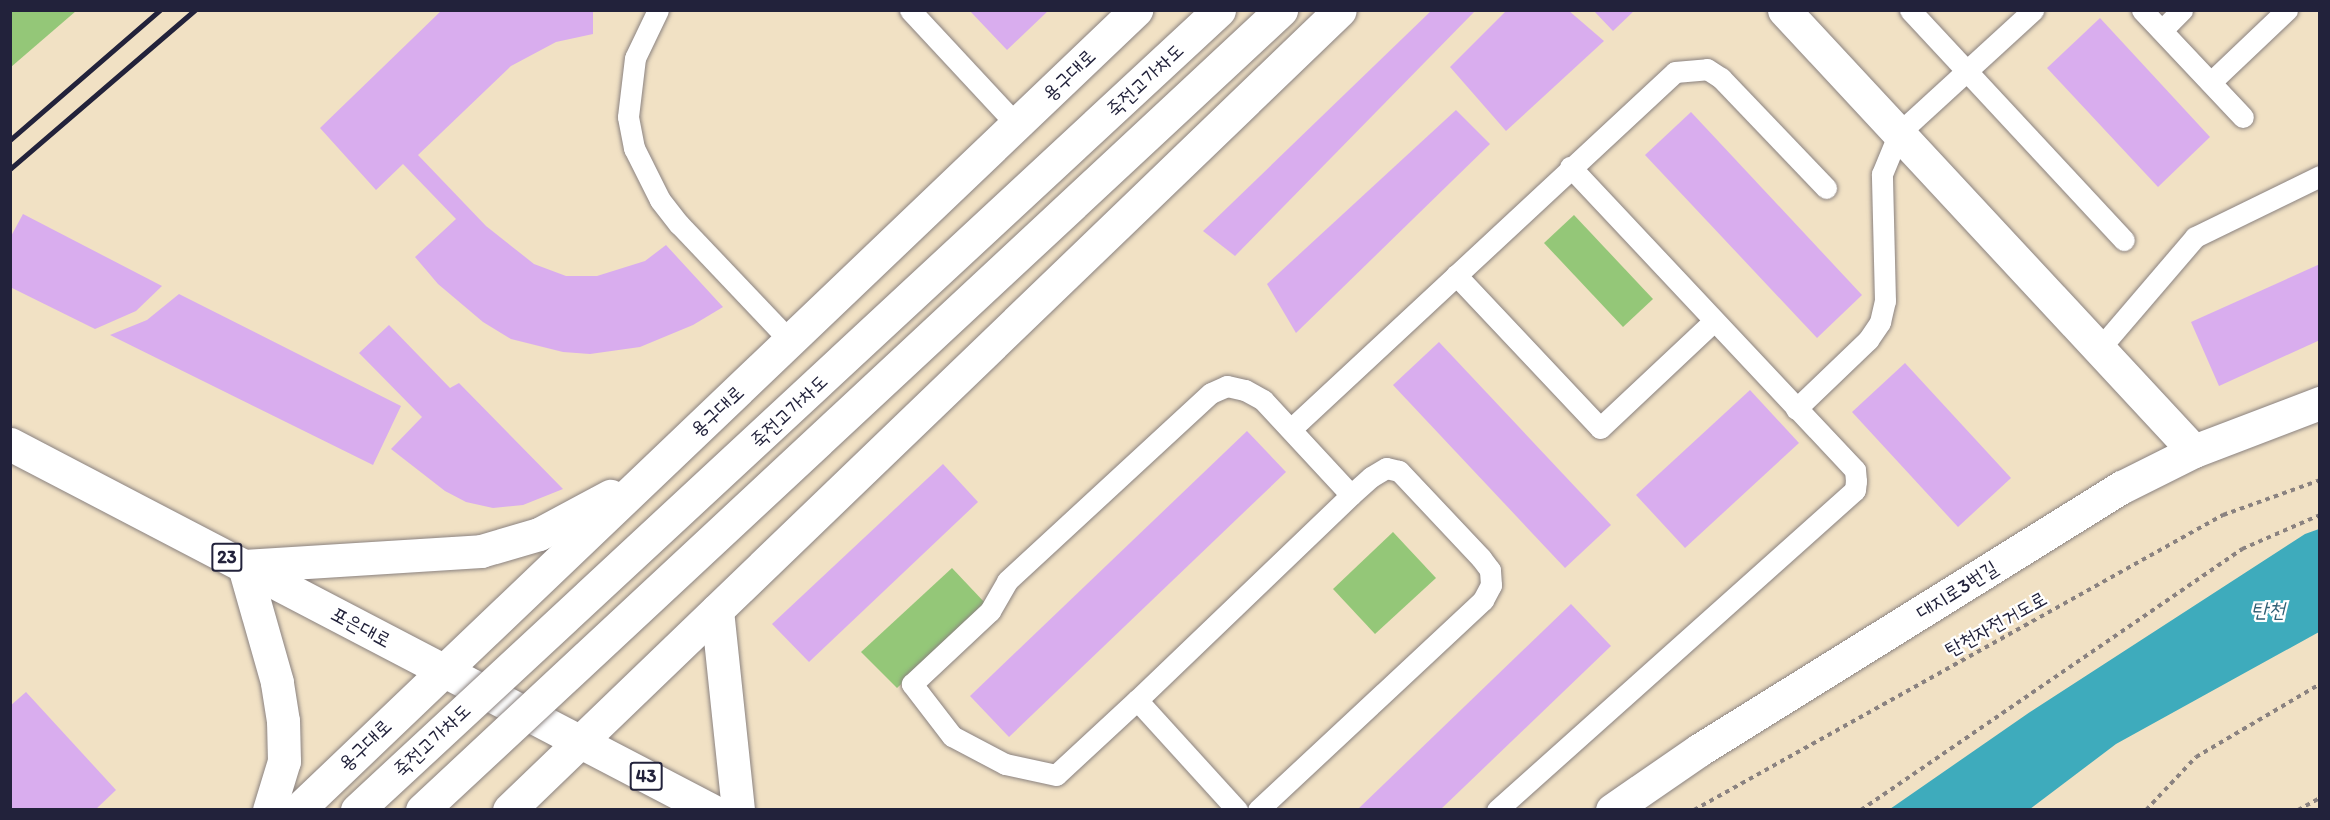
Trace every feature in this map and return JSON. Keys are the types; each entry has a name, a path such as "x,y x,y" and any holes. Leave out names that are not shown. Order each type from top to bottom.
{"main road":[{"name":"용구대로","path":"298,810 646,477 791,342 1136,10"},
{"name":"죽전고가차도","path":"357,810 1220,10"},
{"path":"422,810 1281,10"},
{"path":"509,810 1340,10"},
{"path":"1784,10 2100,348 2193,451"},
{"name":"대지로3번길","path":"1612,810 1699,750 2122,487 2193,451 2319,403"},
{"name":"포은대로","path":"10,444 711,810"},
{"path":"269,810 284,761 283,722 277,682 244,566 481,551 539,534 646,477"},
{"path":"717,610 738,810"}],"lane":[{"path":"658,10 635,58 628,117 634,148 660,200 679,224 791,342"},
{"path":"910,10 1017,124"},
{"path":"1910,10 2124,240"},
{"path":"1796,409 1868,340 1880,322 1885,301 1882,174 1899,133 2033,10"},
{"path":"2142,10 2163,29 2243,117"},
{"path":"2163,29 2182,10"},
{"path":"2211,82 2288,10"},
{"path":"1291,429 1570,167 1675,72 1707,69 1721,78 1826,188"},
{"path":"1497,810 1854,490 1855,470 1570,167"},
{"path":"2100,348 2195,237 2319,176"},
{"path":"1456,275 1600,428 1714,321"},
{"path":"1258,810 1483,600 1491,585 1490,570 1481,558 1399,471 1386,468 1351,495 1056,775 1005,764 952,736 912,684 990,612 1007,581 1211,393 1227,386 1245,390 1263,400 1351,495"},
{"path":"1137,700 1237,810"}],"path":[{"name":"탄천자전거도로","path":"1694,810 2223,514 2319,480"},
{"path":"1861,810 2242,549 2319,515"},
{"path":"2146,810 2196,757 2319,684"},
{"path":"2298,810 2319,798"}],"green space":[{"path":"11,10 76,10 76,11 11,67"},
{"path":"1574,215 1653,299 1623,327 1544,243"},
{"path":"1393,532 1436,578 1375,634 1333,589"},
{"path":"952,568 986,604 897,688 861,652"}],"water":[{"name":"탄천","path":"2319,529 2319,632 2116,744 2030,809 1890,809 2030,712 2305,534"}],"building":[{"path":"442,10 593,10 593,34 556,42 511,66 418,155 486,226 534,264 566,276 597,276 645,261 666,245 723,307 693,325 640,347 590,354 563,352 511,339 483,322 438,284 415,257 456,219 403,164 376,190 320,128"},
{"path":"969,10 1049,10 1007,50"},
{"path":"1432,10 1476,10 1235,256 1203,231"},
{"path":"1507,10 1568,10 1604,41 1506,131 1450,67"},
{"path":"1593,10 1635,10 1613,31"},
{"path":"2100,18 2210,137 2158,187 2047,68"},
{"path":"1456,110 1490,144 1296,333 1267,284"},
{"path":"1691,112 1862,295 1817,338 1645,155"},
{"path":"23,214 162,286 136,311 95,329 10,287 10,238"},
{"path":"2320,264 2320,340 2219,386 2191,322"},
{"path":"179,294 401,406 373,465 110,335 147,320"},
{"path":"389,325 450,388 459,383 563,489 523,505 493,508 466,502 445,491 391,449 422,417 359,353"},
{"path":"1439,342 1611,525 1565,568 1393,385"},
{"path":"1905,363 2011,478 1958,527 1852,412"},
{"path":"1750,390 1799,443 1685,548 1636,495"},
{"path":"1247,431 1286,472 1009,737 970,696"},
{"path":"943,464 978,502 809,662 772,624"},
{"path":"1571,604 1611,646 1440,810 1357,810"},
{"path":"26,692 116,790 95,810 10,810 10,706"}],"railway":[{"path":"10,140 160,10"},
{"path":"10,169 195,10"}]}
